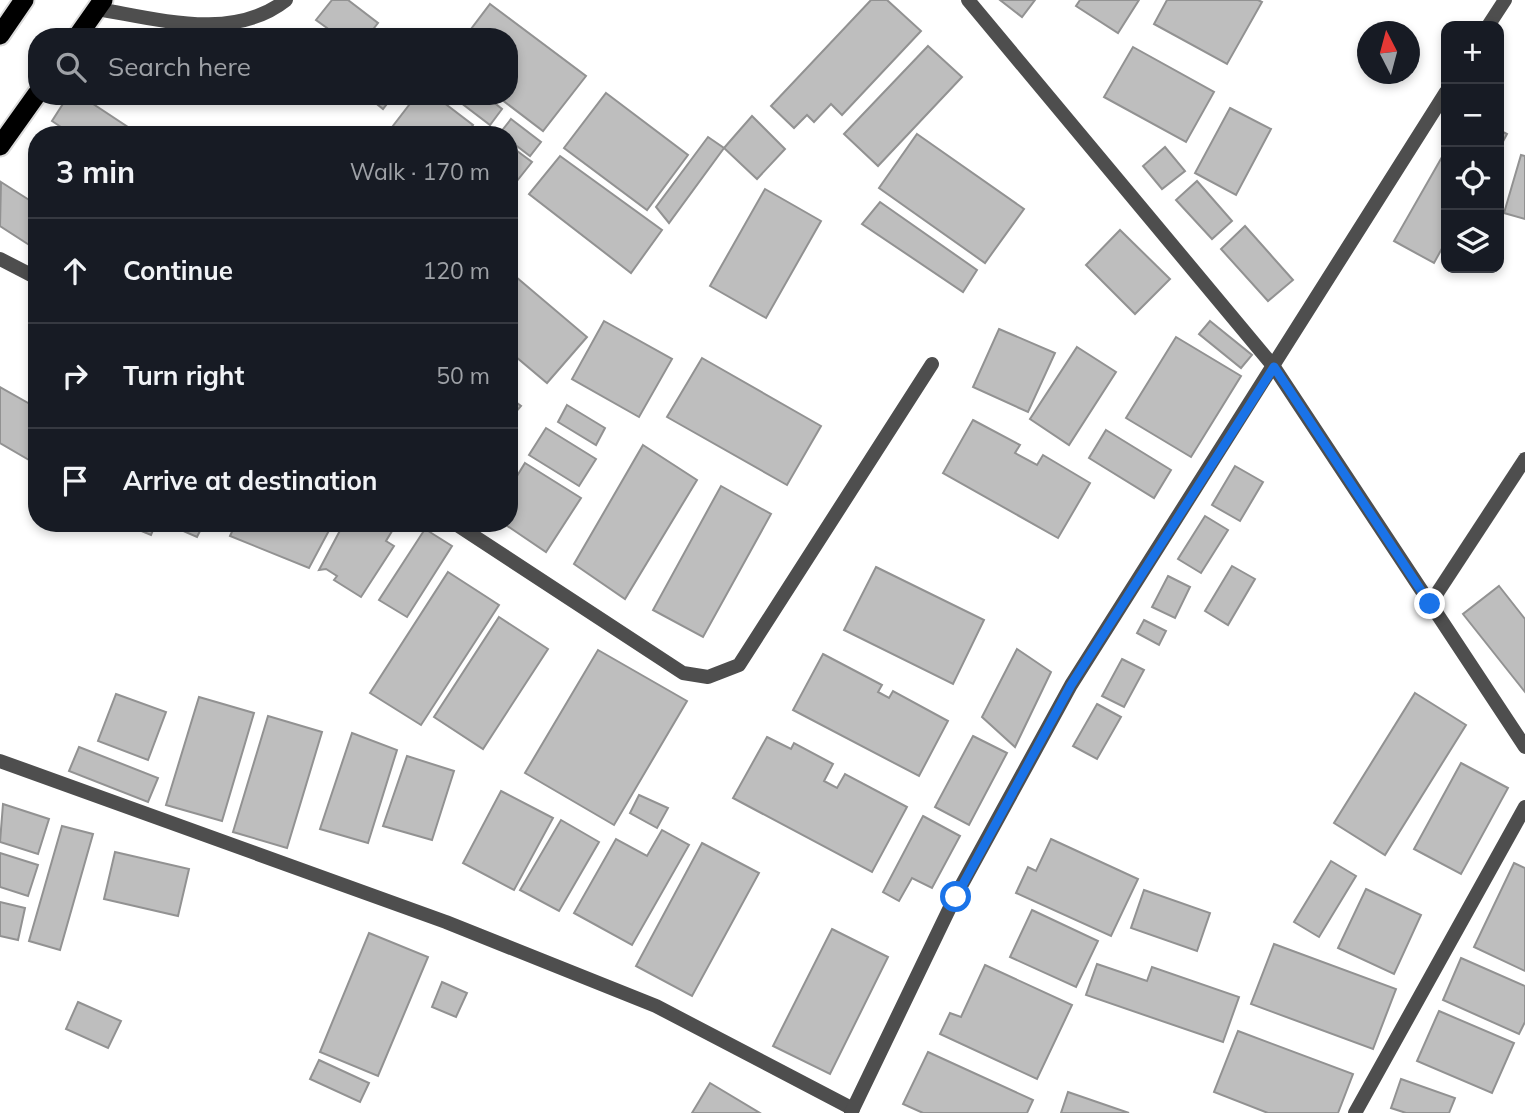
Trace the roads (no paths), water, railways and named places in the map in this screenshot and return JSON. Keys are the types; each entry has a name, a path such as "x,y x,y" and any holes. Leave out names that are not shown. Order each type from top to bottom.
{"highway":[{"path":"0,35 24,0"},
{"path":"83,28 100,5"},
{"path":"0,146 29,105"}],"street":[{"path":"100,5 199,26 258,18 286,0"},
{"path":"968,0 1274,367 1525,747"},
{"path":"1491,21 1505,0"},
{"path":"0,761 446,922 656,1006 852,1111 956,897 1071,685 1441,100"},
{"path":"0,259 28,273"},
{"path":"468,532 683,673 708,677 738,665 932,363"},
{"path":"1430,604 1525,459"},
{"path":"1355,1113 1525,807"}]}
